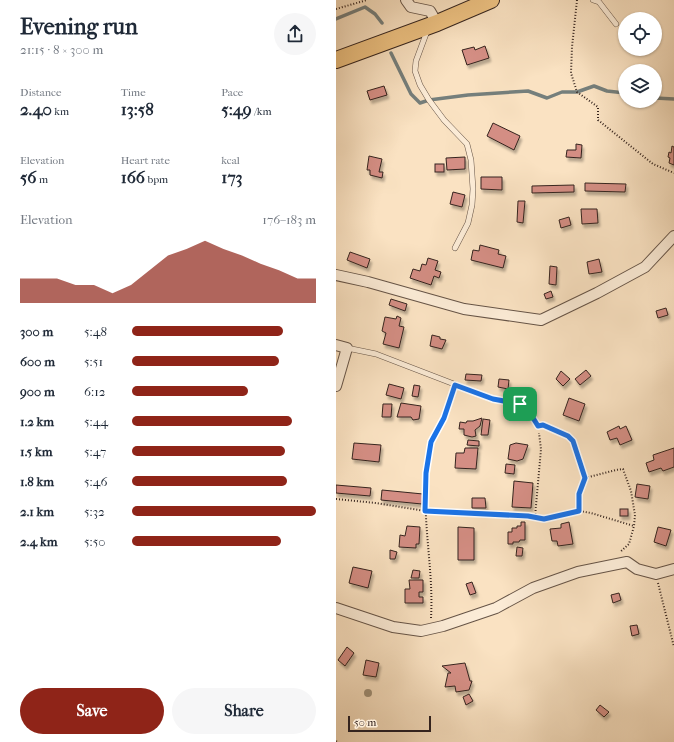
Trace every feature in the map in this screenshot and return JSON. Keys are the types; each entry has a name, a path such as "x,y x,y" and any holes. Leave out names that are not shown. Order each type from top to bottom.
{"main road":[{"path":"336,60 430,25 491,0"}],"street":[{"path":"406,0 411,7 430,10 430,25"},
{"path":"336,275 368,282 464,309 541,320 597,293 645,267 674,236"},
{"path":"336,345 347,348 336,386"},
{"path":"336,608 393,627 422,631 443,626 496,608 533,588 570,574 609,564 627,562 637,569 656,574 674,569"}],"lane":[{"path":"593,0 599,2 616,24"},
{"path":"430,25 416,61 415,71 420,85 429,100 444,120 467,144 471,160 473,189 472,205 468,223 455,248"},
{"path":"347,348 376,354 493,399 520,404 530,413 538,426"}],"path":[{"path":"336,9 367,0"},
{"path":"577,0 571,74 577,92 598,107 598,120 653,164 674,173"},
{"path":"430,629 432,598 428,533 425,511 426,473 431,442 444,418 455,385"},
{"path":"535,517 538,469 541,449 538,426 543,425 568,436 573,441 585,478 579,494 579,511"},
{"path":"585,478 623,469 631,490 635,515 634,526 629,544 614,557 609,564"},
{"path":"336,499 376,503 425,511 535,517 544,519 579,511 591,513 634,526"},
{"path":"656,574 674,647"}],"building":[{"path":"485,46 489,58 467,65 462,50 474,47 475,50"},
{"path":"384,86 387,95 370,100 367,91"},
{"path":"493,123 520,136 514,150 487,136"},
{"path":"576,144 582,145 581,158 566,157 567,150 576,150"},
{"path":"672,146 674,147 674,165 669,163 670,158 668,157 669,152 671,153"},
{"path":"369,156 382,159 379,172 383,172 382,178 370,175 370,170 367,170"},
{"path":"465,157 465,169 447,170 446,158"},
{"path":"435,164 444,164 444,172 435,172"},
{"path":"481,177 502,177 502,190 481,189"},
{"path":"585,183 626,184 625,192 585,191"},
{"path":"574,185 574,192 532,193 532,186"},
{"path":"453,192 465,195 462,207 450,204"},
{"path":"518,201 525,201 523,223 517,222"},
{"path":"581,209 597,209 598,223 582,224"},
{"path":"569,217 571,225 561,228 559,220"},
{"path":"480,245 499,250 498,254 506,256 503,268 471,260 473,250 479,251"},
{"path":"350,252 370,259 367,268 347,260"},
{"path":"428,258 438,261 435,270 441,272 439,278 434,276 431,285 410,278 413,269 420,271 422,264 426,265"},
{"path":"599,259 602,272 589,274 587,262"},
{"path":"550,266 557,267 556,285 549,284"},
{"path":"551,291 553,297 546,299 544,294"},
{"path":"391,299 407,304 405,311 389,305"},
{"path":"666,308 668,315 658,318 656,311"},
{"path":"397,316 401,318 399,326 404,327 399,348 383,344 386,333 382,331 385,317 396,319"},
{"path":"432,335 446,340 442,349 430,346"},
{"path":"586,370 591,376 580,385 575,379"},
{"path":"561,371 570,379 563,386 556,379"},
{"path":"466,374 482,375 481,381 465,380"},
{"path":"499,379 509,380 508,389 498,387"},
{"path":"389,384 404,388 401,399 386,395"},
{"path":"414,385 420,386 418,397 412,396"},
{"path":"569,398 585,404 579,421 563,415"},
{"path":"401,403 421,406 419,419 413,420 411,417 397,417"},
{"path":"383,404 392,404 391,417 382,417"},
{"path":"482,418 480,426 475,430 476,436 472,437 464,435 464,429 459,429 460,422 466,423 467,421"},
{"path":"483,419 490,420 488,435 481,435"},
{"path":"619,426 620,429 626,426 632,440 620,445 617,438 610,440 607,432"},
{"path":"468,440 479,441 479,446 467,445"},
{"path":"354,443 381,445 379,462 352,459"},
{"path":"516,443 528,445 523,459 517,461 508,459 510,445"},
{"path":"465,448 478,448 476,469 455,468 456,453 464,453"},
{"path":"674,448 674,467 663,471 661,468 649,472 646,463 654,460 653,455"},
{"path":"506,464 515,465 514,474 505,473"},
{"path":"514,481 533,483 531,508 512,507"},
{"path":"637,484 650,486 648,499 635,497"},
{"path":"336,485 371,488 370,496 336,493"},
{"path":"382,490 423,494 422,504 381,500"},
{"path":"472,498 485,498 486,508 472,508"},
{"path":"620,509 628,509 628,516 620,516"},
{"path":"521,522 525,522 525,540 508,544 508,532 512,532 512,528 521,526"},
{"path":"569,522 573,544 558,546 557,541 552,541 550,529 561,528 561,524"},
{"path":"407,526 420,527 419,544 416,544 416,548 399,547 400,535 405,536"},
{"path":"458,527 474,528 474,560 458,560"},
{"path":"658,527 671,530 666,546 654,542"},
{"path":"517,547 523,548 522,556 516,556"},
{"path":"390,550 397,552 395,559 390,559"},
{"path":"353,567 372,571 368,588 349,583"},
{"path":"413,570 420,571 419,578 411,578"},
{"path":"409,580 423,580 423,592 419,592 419,597 423,597 423,603 405,603 405,589 410,589"},
{"path":"472,582 476,593 470,595 466,584"},
{"path":"619,593 621,600 613,603 611,595"},
{"path":"637,625 639,634 632,636 630,626"},
{"path":"347,647 354,653 345,666 338,660"},
{"path":"366,660 379,663 376,677 363,675"},
{"path":"465,663 470,681 472,681 469,690 456,692 455,686 445,687 448,673 451,673 442,666"},
{"path":"469,694 473,701 466,705 463,697"},
{"path":"600,705 609,712 604,717 596,710"}],"waterway":[{"path":"336,19 365,7 375,14 382,23"},
{"path":"391,53 411,94 420,103 429,100 468,95 528,91 547,98 562,92 577,92 594,86 607,91 618,92"},
{"path":"662,98 674,99"}],"route":[{"path":"455,385 493,399 520,404 530,413 538,426 543,425 568,436 573,441 585,478 579,494 579,511 544,519 528,516 425,511 426,473 431,442 444,418 455,385"}]}
